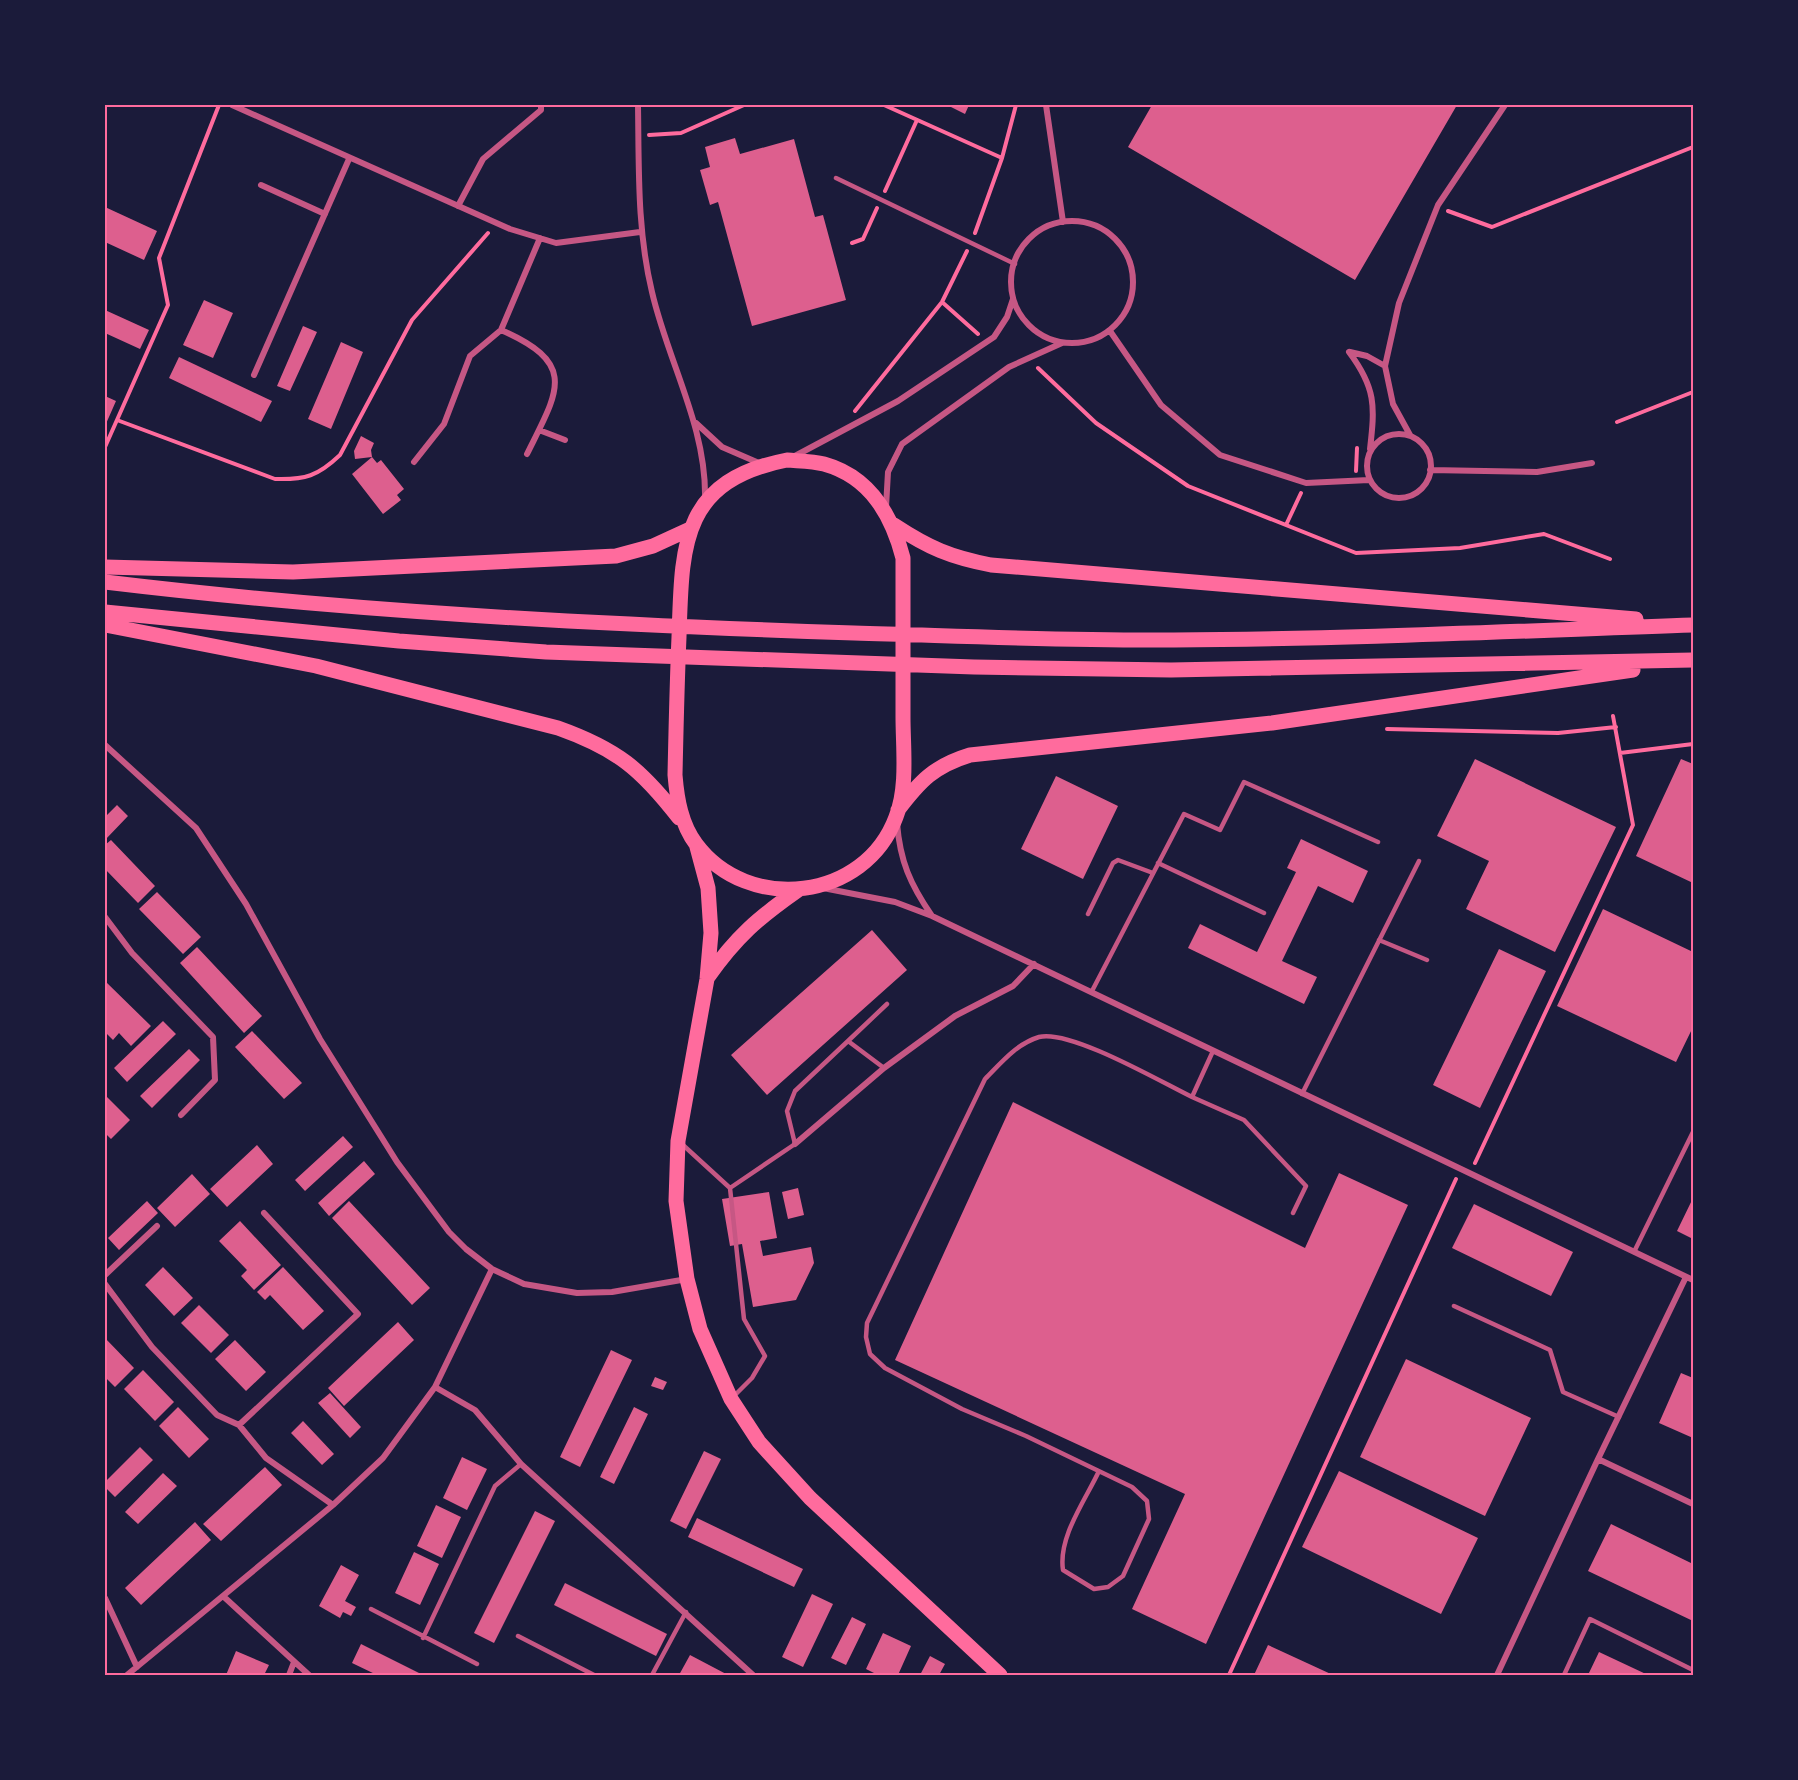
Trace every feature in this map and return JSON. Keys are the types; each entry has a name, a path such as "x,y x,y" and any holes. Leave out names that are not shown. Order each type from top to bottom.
{"main road":[{"path":"685,825 677,799 675,775 681,571 690,530 705,503 742,473 787,460 825,464 859,482 886,510 894,525 903,558 903,770 897,814"},
{"path":"894,525 929,548 957,558 991,565 1693,624"},
{"path":"105,567 293,573 616,556 652,546 690,530"},
{"path":"105,582 426,614 741,630 974,637 1171,640 1356,638 1693,624"},
{"path":"105,612 399,641 546,652 618,653 740,660 974,667 1205,670 1693,661"},
{"path":"105,625 316,666 558,728 597,742 628,763 656,788 685,825 696,844 716,865 741,881 769,889 798,890 816,887 844,877 867,860 886,837 897,814 921,781 947,762 970,755 1272,723 1693,661"},
{"path":"696,844 708,888 711,933 707,979 678,1141 676,1201 687,1279 700,1329 731,1399 759,1442 810,1498 1000,1675"},
{"path":"707,979 731,944 762,915 798,890"}],"street":[{"path":"232,105 497,223 556,243 640,232"},
{"path":"458,206 483,159 541,110 541,105"},
{"path":"638,105 640,232 652,292 668,351 695,422 705,468 705,503"},
{"path":"1046,105 1063,222"},
{"path":"1385,366 1367,356 1349,352 1369,382 1375,408 1366,469 1369,480 1383,495 1396,499 1407,498 1423,488 1428,481 1431,460 1427,449 1410,435 1393,404 1385,366 1399,303 1438,205 1505,105"},
{"path":"254,375 350,159"},
{"path":"261,185 325,214"},
{"path":"1063,222 1084,222 1108,232 1123,248 1130,261 1134,282 1131,299 1122,318 1110,331 1094,340 1063,342 1047,338 1020,316 1013,299 1011,281 1015,264 1022,248 1036,233 1063,222"},
{"path":"414,462 444,424 470,356 501,330 540,238"},
{"path":"787,460 898,401 994,337 1007,317 1013,299"},
{"path":"501,330 528,342 547,356 556,379 550,405 527,454"},
{"path":"1110,331 1161,405 1220,455 1306,483 1369,480"},
{"path":"886,510 888,472 902,444 1010,366 1063,342"},
{"path":"695,422 722,447 764,465"},
{"path":"539,430 565,440"},
{"path":"1370,451 1386,436 1410,435"},
{"path":"1430,470 1537,472 1592,463"},
{"path":"105,745 196,828 246,904 320,1040 397,1162 449,1232 492,1269 524,1284 577,1293 612,1292 687,1279"},
{"path":"897,814 899,848 911,884 932,916"},
{"path":"816,887 895,902 932,916 1092,991 1302,1095 1693,1280"},
{"path":"105,917 132,952 213,1037 215,1080 181,1115"},
{"path":"795,1144 884,1068 955,1016 1013,986 1034,964"},
{"path":"239,1425 358,1314 264,1213"},
{"path":"105,1275 157,1226"},
{"path":"127,1675 333,1505 383,1458 435,1387 492,1269"},
{"path":"1497,1675 1686,1276"},
{"path":"105,1284 153,1347 217,1415 239,1425 266,1458 333,1505"},
{"path":"435,1387 475,1410 521,1464 753,1675"},
{"path":"1599,1459 1693,1504"},
{"path":"223,1596 309,1675"},
{"path":"105,1598 137,1667"},
{"path":"289,1675 294,1662"}],"lane":[{"path":"836,178 1015,264"},
{"path":"1092,991 1184,814 1220,830 1244,782 1378,842"},
{"path":"1088,914 1113,863 1118,860 1125,861 1153,873"},
{"path":"1302,1095 1419,861"},
{"path":"1158,863 1264,913"},
{"path":"1379,940 1426,960"},
{"path":"730,1188 795,1144 787,1111 795,1091 887,1004"},
{"path":"1099,1472 1064,1545 1062,1559 1063,1570 1095,1589 1108,1587 1123,1576 1149,1519 1147,1501 1132,1487 962,1409 885,1368 870,1354 866,1337 867,1323 985,1079 1016,1048 1040,1037 1058,1036 1096,1050 1244,1120 1306,1186 1293,1213"},
{"path":"848,1041 884,1068"},
{"path":"1192,1097 1213,1051"},
{"path":"1634,1252 1693,1132"},
{"path":"678,1141 730,1188 744,1319 765,1356 752,1378 731,1399"},
{"path":"1454,1306 1550,1350 1563,1392 1619,1417"},
{"path":"423,1638 495,1486 521,1464"},
{"path":"371,1609 477,1664"},
{"path":"652,1675 686,1612"},
{"path":"1564,1675 1590,1619 1693,1670"},
{"path":"518,1636 594,1675"}],"path":[{"path":"105,447 168,305 159,258 219,105"},
{"path":"639,135 681,133 744,105"},
{"path":"884,105 1002,158"},
{"path":"850,427 857,406 942,302 970,244 1002,158 1016,105"},
{"path":"852,243 863,239 917,120"},
{"path":"1447,210 1492,227 1693,147"},
{"path":"117,420 275,479 300,480 325,469 340,455 412,320 497,223"},
{"path":"1010,366 1041,369 1096,423 1188,486 1356,553 1460,548 1544,534 1610,559"},
{"path":"1617,422 1693,392"},
{"path":"1286,525 1306,483"},
{"path":"1470,1175 1633,825 1613,716"},
{"path":"1387,729 1558,733 1616,727"},
{"path":"1620,753 1693,744"},
{"path":"1229,1675 1460,1170"}],"building":[{"path":"947,105 969,105 965,114"},
{"path":"1152,105 1457,105 1355,280 1128,147"},
{"path":"735,138 740,154 794,139 815,217 823,215 846,300 752,326 718,202 710,205 700,170 710,167 705,147"},
{"path":"105,207 157,231 144,260 105,242"},
{"path":"204,300 233,313 213,358 183,345"},
{"path":"105,310 149,330 140,349 105,333"},
{"path":"303,326 317,332 290,391 277,386"},
{"path":"341,342 363,352 331,429 308,419"},
{"path":"179,357 272,401 261,422 169,378"},
{"path":"105,396 116,401 105,426"},
{"path":"361,436 374,443 371,450 372,457 355,459 354,451"},
{"path":"372,457 377,463 381,460 404,489 397,495 401,500 383,514 352,474"},
{"path":"1475,759 1616,827 1555,952 1466,909 1489,861 1437,836"},
{"path":"1681,759 1693,764 1693,883 1636,856"},
{"path":"1056,776 1118,806 1083,879 1021,849"},
{"path":"117,805 128,816 105,840 105,817"},
{"path":"1301,839 1368,871 1353,903 1318,886 1282,961 1317,977 1304,1004 1188,948 1200,924 1257,952 1296,872 1287,868"},
{"path":"111,840 155,886 138,903 105,869 105,845"},
{"path":"157,892 201,937 183,954 139,909"},
{"path":"1603,909 1693,952 1693,1027 1676,1062 1557,1006"},
{"path":"872,930 907,970 767,1095 731,1055"},
{"path":"197,947 262,1016 244,1033 180,963"},
{"path":"1499,949 1546,971 1480,1108 1433,1085"},
{"path":"105,981 151,1026 131,1046 119,1033 113,1040 105,1032"},
{"path":"163,1021 176,1034 127,1082 114,1068"},
{"path":"252,1031 302,1083 284,1099 235,1047"},
{"path":"189,1049 200,1060 152,1108 140,1096"},
{"path":"105,1095 130,1120 111,1139 105,1133"},
{"path":"1013,1102 1305,1248 1339,1173 1408,1205 1206,1644 1132,1609 1185,1494 895,1360"},
{"path":"343,1136 353,1147 305,1191 295,1180"},
{"path":"257,1145 273,1164 227,1207 210,1189"},
{"path":"364,1161 375,1174 329,1216 318,1203"},
{"path":"192,1174 210,1194 175,1227 157,1208"},
{"path":"798,1188 804,1215 788,1219 782,1192"},
{"path":"769,1192 777,1238 760,1241 763,1256 811,1247 814,1263 796,1300 753,1307 742,1244 730,1246 722,1199"},
{"path":"1693,1198 1693,1239 1677,1231"},
{"path":"147,1201 158,1213 119,1250 108,1238"},
{"path":"349,1201 430,1288 412,1305 332,1218"},
{"path":"1474,1204 1573,1252 1551,1296 1452,1248"},
{"path":"240,1221 281,1265 254,1290 241,1276 247,1270 219,1241"},
{"path":"163,1267 193,1298 174,1316 145,1285"},
{"path":"283,1267 324,1311 303,1330 270,1295 265,1300 257,1292"},
{"path":"199,1305 229,1335 211,1353 181,1323"},
{"path":"398,1322 414,1340 344,1406 328,1388"},
{"path":"105,1338 134,1368 115,1387 105,1377"},
{"path":"235,1340 266,1372 246,1391 215,1359"},
{"path":"611,1350 632,1360 580,1467 560,1457"},
{"path":"1406,1359 1531,1418 1485,1516 1360,1457"},
{"path":"143,1370 174,1402 155,1421 124,1389"},
{"path":"1681,1373 1693,1378 1693,1438 1659,1423"},
{"path":"655,1377 667,1382 663,1390 651,1386"},
{"path":"330,1393 361,1427 350,1438 318,1403"},
{"path":"178,1407 209,1439 189,1458 159,1426"},
{"path":"634,1407 648,1414 614,1484 600,1477"},
{"path":"303,1421 334,1454 322,1465 291,1433"},
{"path":"140,1447 153,1460 115,1497 105,1487 105,1482"},
{"path":"704,1451 721,1459 686,1529 670,1521"},
{"path":"462,1457 487,1469 467,1510 443,1498"},
{"path":"265,1467 282,1485 221,1541 203,1524"},
{"path":"1339,1471 1478,1538 1441,1614 1302,1547"},
{"path":"163,1473 177,1486 138,1524 125,1512"},
{"path":"436,1505 461,1517 442,1558 417,1546"},
{"path":"535,1511 555,1521 494,1643 474,1633"},
{"path":"697,1518 803,1569 794,1587 688,1537"},
{"path":"195,1522 211,1540 141,1605 125,1588"},
{"path":"1611,1524 1693,1564 1693,1621 1588,1571"},
{"path":"414,1552 439,1564 420,1605 395,1593"},
{"path":"341,1565 359,1575 345,1601 356,1607 351,1616 343,1612 340,1618 319,1606"},
{"path":"565,1583 667,1634 656,1656 554,1605"},
{"path":"812,1594 833,1604 803,1667 782,1657"},
{"path":"852,1617 866,1624 846,1665 831,1658"},
{"path":"883,1633 911,1646 898,1675 878,1675 866,1669"},
{"path":"361,1644 423,1675 377,1675 352,1663"},
{"path":"1268,1645 1333,1675 1254,1675"},
{"path":"236,1651 269,1665 264,1675 226,1675"},
{"path":"1599,1652 1648,1675 1588,1675"},
{"path":"690,1655 728,1675 679,1675"},
{"path":"930,1656 945,1664 939,1675 920,1675"}]}
